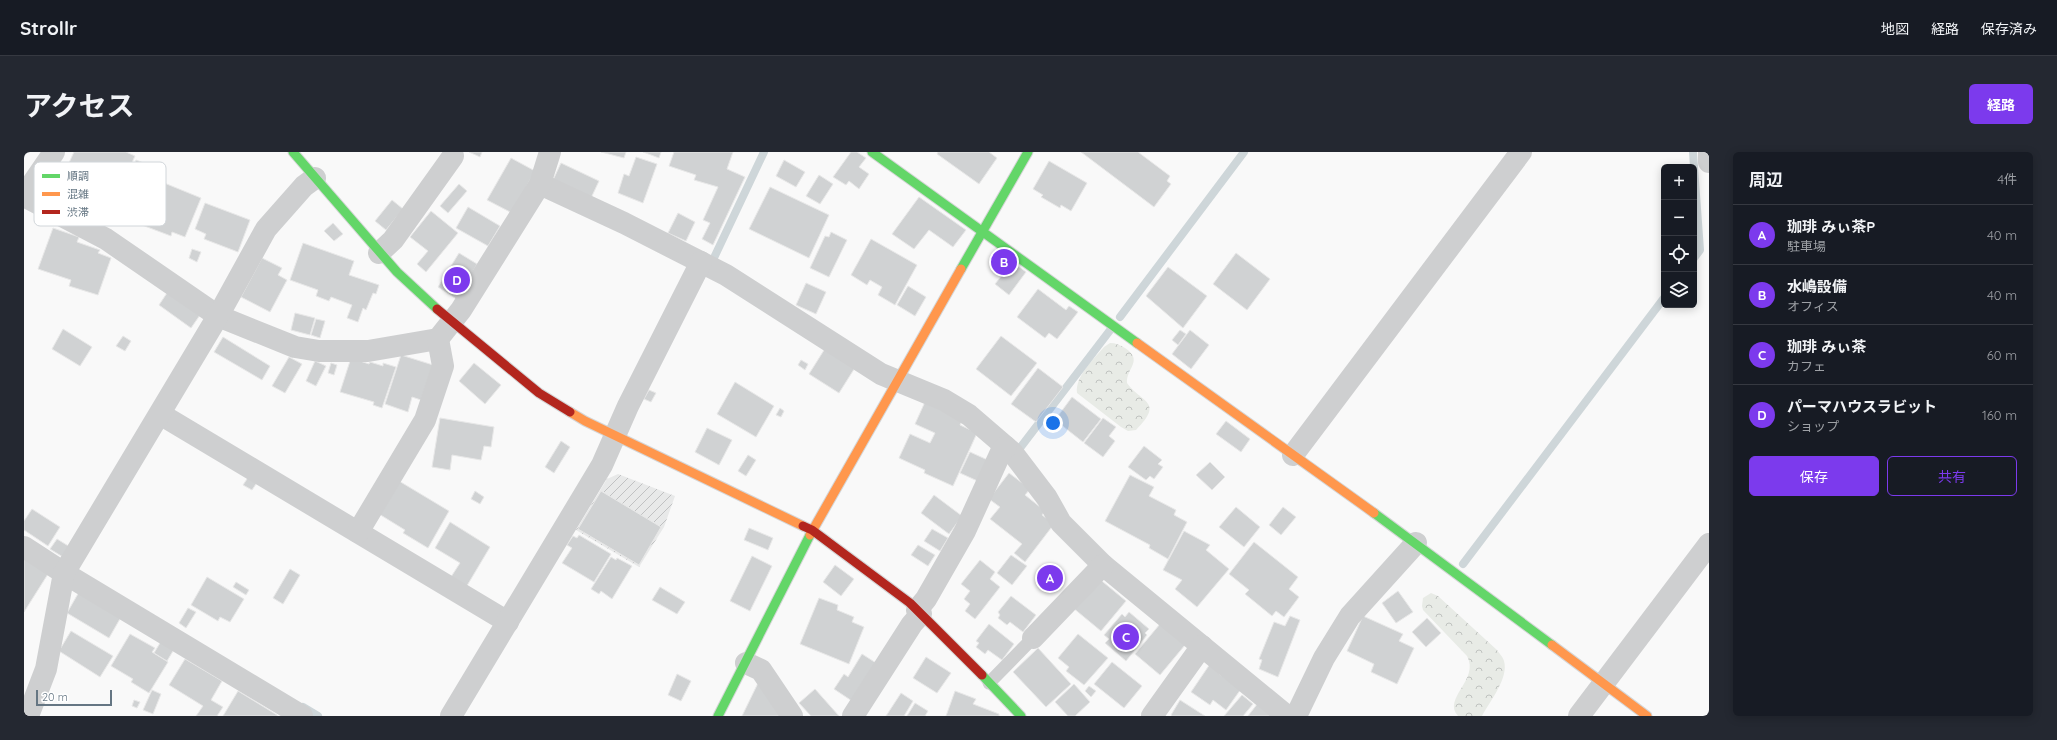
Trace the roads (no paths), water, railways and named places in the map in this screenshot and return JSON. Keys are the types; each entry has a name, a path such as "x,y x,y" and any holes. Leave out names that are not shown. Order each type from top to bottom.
{"street":[{"path":"47,162 54,152"},
{"path":"293,152 379,253 418,293 539,393 585,421 812,530 919,612 1021,716"},
{"path":"81,226 106,239 218,316 271,339 295,347 319,351 368,351 438,338 461,310 540,184 550,152"},
{"path":"872,152 1292,455 1416,542 1647,716"},
{"path":"718,716 812,530 1028,152"},
{"path":"1292,455 1521,152"},
{"path":"1708,152 1709,162"},
{"path":"379,253 393,240 453,156"},
{"path":"28,716 46,669 64,573 218,316 266,229 304,186 315,178"},
{"path":"34,181 25,197 34,202"},
{"path":"540,184 726,275 881,374 944,400 969,415 1006,447 1030,474 1047,498 1061,523 1103,565 1287,716"},
{"path":"451,716 602,465 701,262"},
{"path":"358,532 425,420 442,366 438,338"},
{"path":"160,414 508,622"},
{"path":"853,716 912,624 960,540 1001,452 1006,447"},
{"path":"1296,716 1324,658 1350,616 1416,542"},
{"path":"1579,716 1709,544"},
{"path":"24,547 64,573 302,716"},
{"path":"1033,638 1103,565"},
{"path":"1152,716 1202,646"},
{"path":"746,663 761,670 792,716"}],"lane":[{"path":"989,682 1033,638"}],"waterway":[{"path":"712,262 764,152"},
{"path":"1120,317 1244,152"},
{"path":"1693,152 1694,164"},
{"path":"1696,200 1700,250 1697,254"},
{"path":"1463,564 1661,302"},
{"path":"1020,448 1111,329"},
{"path":"303,707 318,716"}],"place":[{"name":"水嶋設備","path":"1004,262"},
{"name":"パーマハウスラビット","path":"457,280"},
{"name":"珈琲 みぃ茶P","path":"1050,578"},
{"name":"珈琲 みぃ茶","path":"1126,637"}]}
